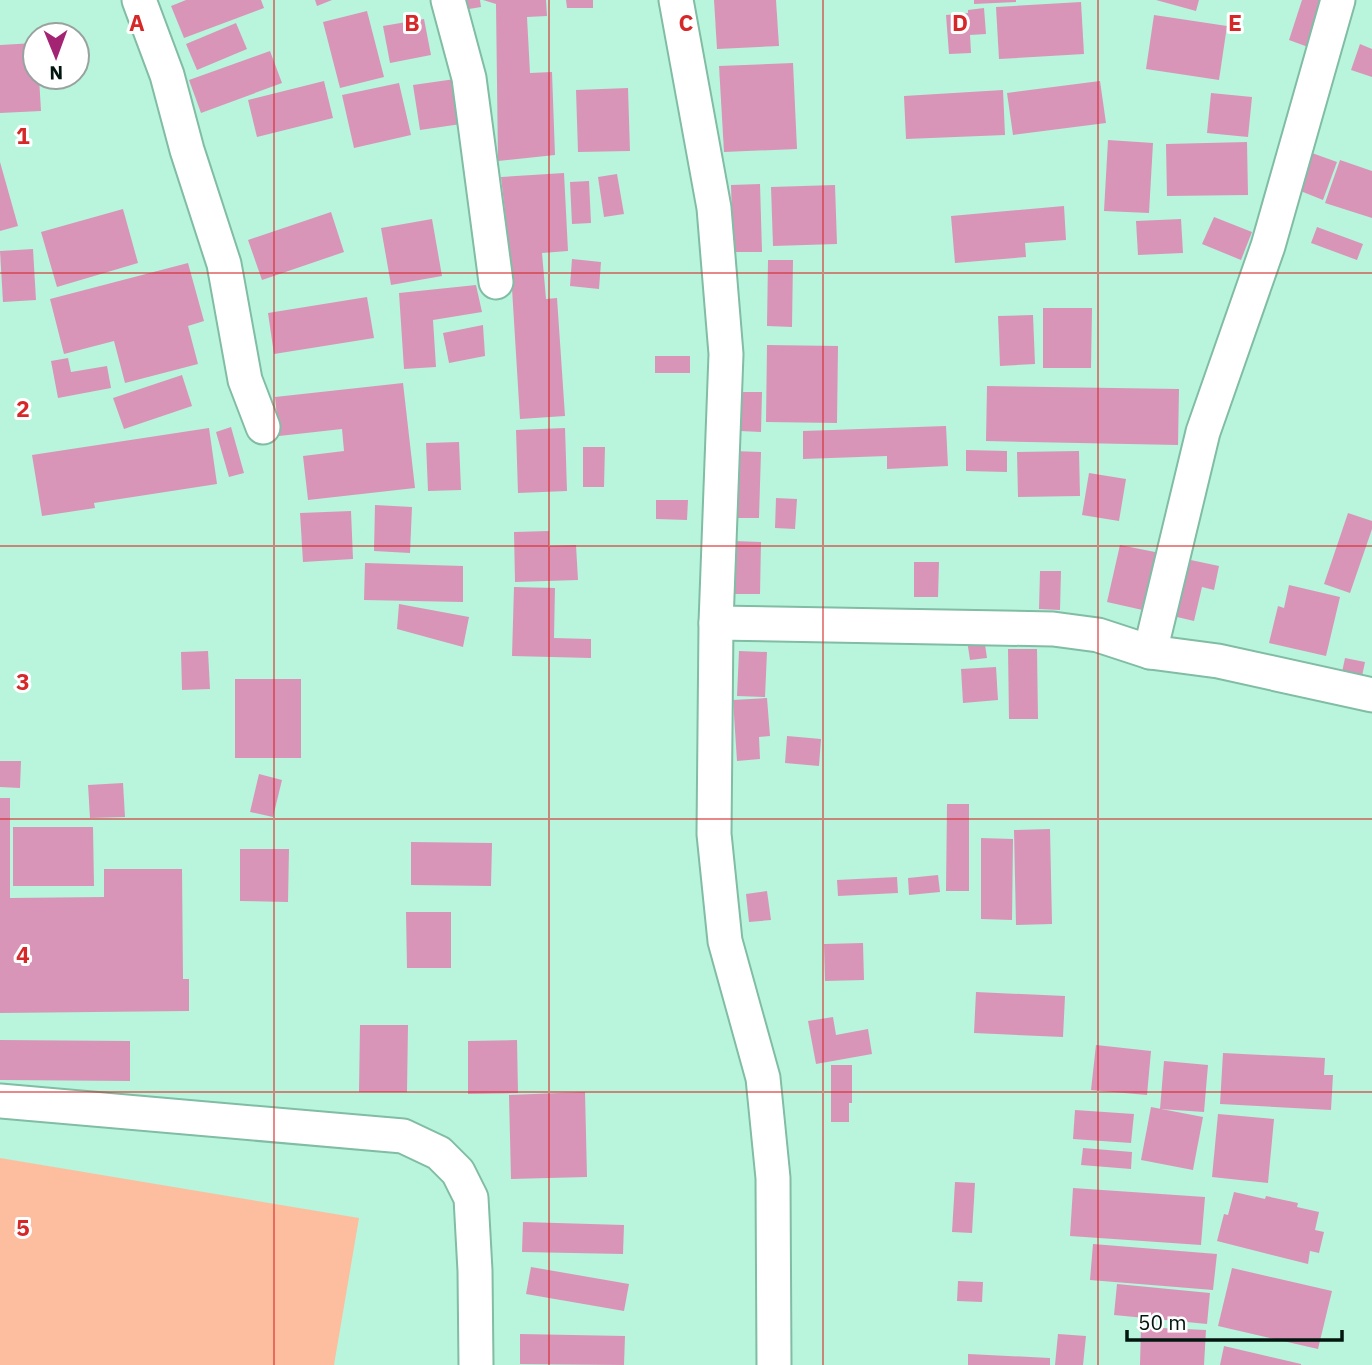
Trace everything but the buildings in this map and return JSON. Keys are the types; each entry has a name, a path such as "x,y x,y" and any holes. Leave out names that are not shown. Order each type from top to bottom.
{"street":[{"path":"139,0 167,75 187,150 225,264 245,380 263,427"},
{"path":"449,0 469,78 496,282"},
{"path":"676,0 714,208 726,354 716,623 714,834 725,941 763,1078 773,1178 774,1365"},
{"path":"1150,652 1203,432 1268,246 1338,0"},
{"path":"716,623 1053,629 1098,635 1150,652 1218,662 1372,695"},
{"path":"0,1101 403,1136 439,1153 458,1172 471,1198 475,1271 475,1365"}],"shaded area":[{"path":"0,1158 359,1218 334,1365 0,1365"}]}
